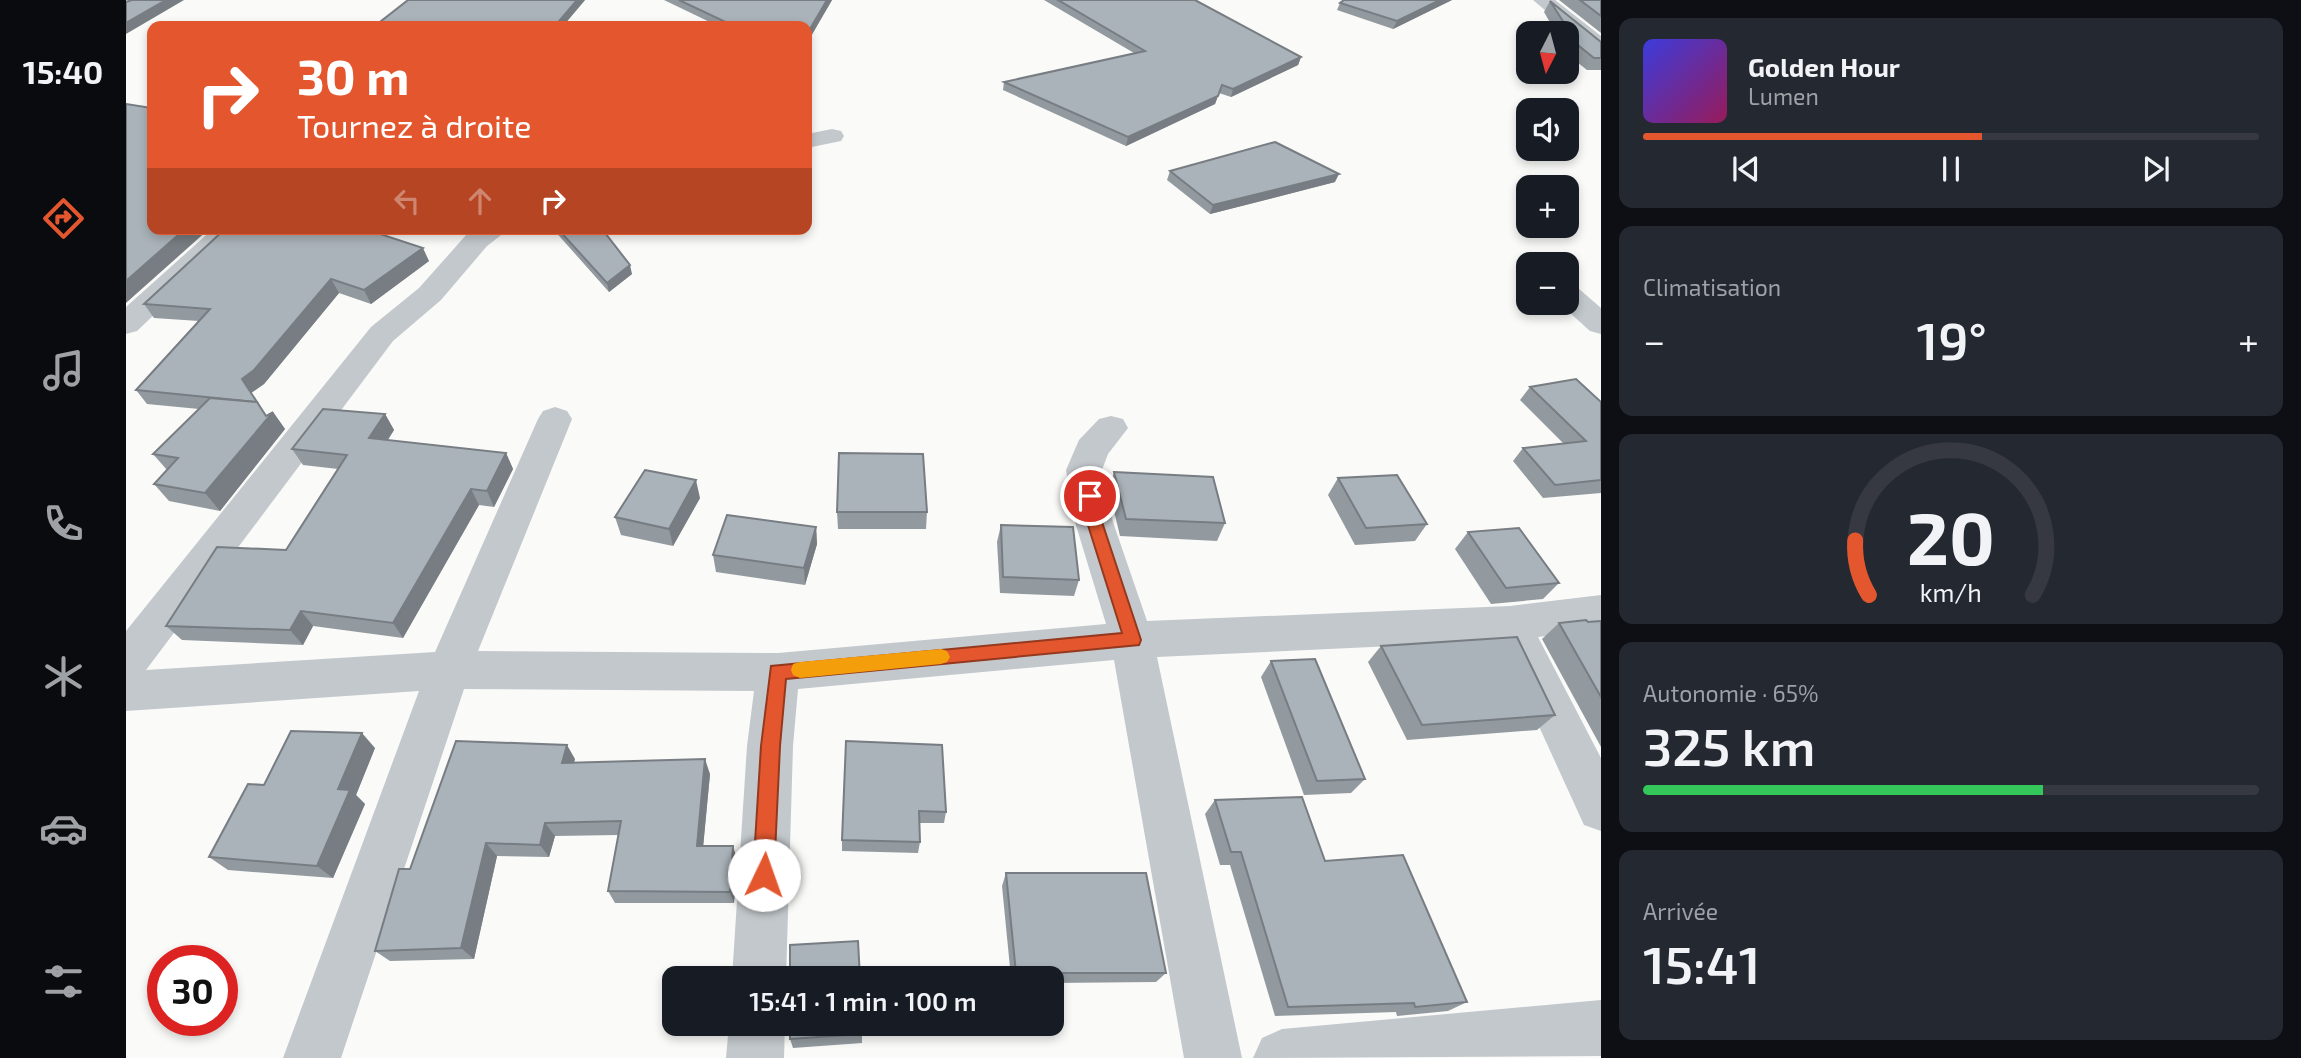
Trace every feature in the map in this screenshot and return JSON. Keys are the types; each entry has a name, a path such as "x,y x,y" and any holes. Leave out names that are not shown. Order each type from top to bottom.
{"street":[{"path":"126,3 131,0"},
{"path":"1543,0 1601,46"},
{"path":"1568,20 1601,19"},
{"path":"812,140 832,136"},
{"path":"126,324 223,235"},
{"path":"126,663 382,334 430,294 477,240 485,235"},
{"path":"1579,305 1601,324"},
{"path":"312,1058 449,670 555,419"},
{"path":"1111,428 1092,449 1084,470 1094,522 1132,640 1213,1058"},
{"path":"126,691 449,670 778,672 1132,640 1510,623 1601,612"},
{"path":"1510,623 1601,808"},
{"path":"760,966 770,746 778,672"},
{"path":"1282,1058 1601,1028"},
{"path":"755,1058 756,1036"}],"building":[{"path":"166,0 126,23 126,2"},
{"path":"408,0 577,0 559,21 381,21"},
{"path":"679,0 827,0 812,26 812,21 723,21"},
{"path":"1058,0 1195,0 1301,57 1233,89 1222,85 1218,96 1128,137 1004,82 1145,51"},
{"path":"1344,0 1440,0 1397,21 1340,3"},
{"path":"1580,0 1601,0 1601,16"},
{"path":"1550,1 1575,21 1563,21"},
{"path":"1579,24 1601,42 1601,58 1594,58 1579,46"},
{"path":"126,104 147,107 147,235 178,235 126,281"},
{"path":"1275,142 1339,174 1213,205 1170,171"},
{"path":"219,235 383,235 423,248 364,290 331,279 254,370 242,379 257,402 136,390 210,309 144,304"},
{"path":"563,235 607,235 630,265 607,283"},
{"path":"1576,379 1601,402 1601,480 1555,485 1523,448 1586,441 1530,387"},
{"path":"210,398 257,402 266,416 273,412 205,493 154,484 178,458 153,454"},
{"path":"323,409 385,414 369,438 506,453 487,491 471,489 393,623 301,611 290,630 166,626 217,547 286,550 347,455 292,449"},
{"path":"839,453 923,454 927,512 837,512"},
{"path":"645,470 696,480 669,529 615,517"},
{"path":"1114,472 1213,477 1225,523 1126,519"},
{"path":"1397,475 1427,524 1366,528 1338,478"},
{"path":"727,515 816,527 804,568 713,555"},
{"path":"1001,525 1073,527 1079,580 1003,577"},
{"path":"1519,528 1559,583 1506,588 1468,532"},
{"path":"1601,621 1601,697 1559,623"},
{"path":"1517,637 1555,715 1422,725 1381,646"},
{"path":"1315,659 1365,779 1317,781 1271,661"},
{"path":"291,731 362,733 338,789 350,790 317,866 209,857 248,784 264,785"},
{"path":"456,741 567,745 562,763 705,759 697,846 733,846 730,892 608,891 621,821 545,823 540,845 486,843 461,948 375,951 399,869 410,869"},
{"path":"846,741 942,745 946,812 919,811 920,842 842,840"},
{"path":"1302,797 1325,861 1403,855 1467,1002 1415,1007 1414,1003 1288,1007 1241,852 1231,852 1215,800"},
{"path":"1006,873 1146,873 1166,973 1064,973 1064,966 1015,966"},
{"path":"858,941 859,966 790,966 790,945"},
{"path":"790,1036 833,1036 790,1039"}],"slow traffic":[{"path":"800,670 941,657"}],"route":[{"path":"764,875 770,746 778,672 1132,640 1094,522 1090,496"}]}
